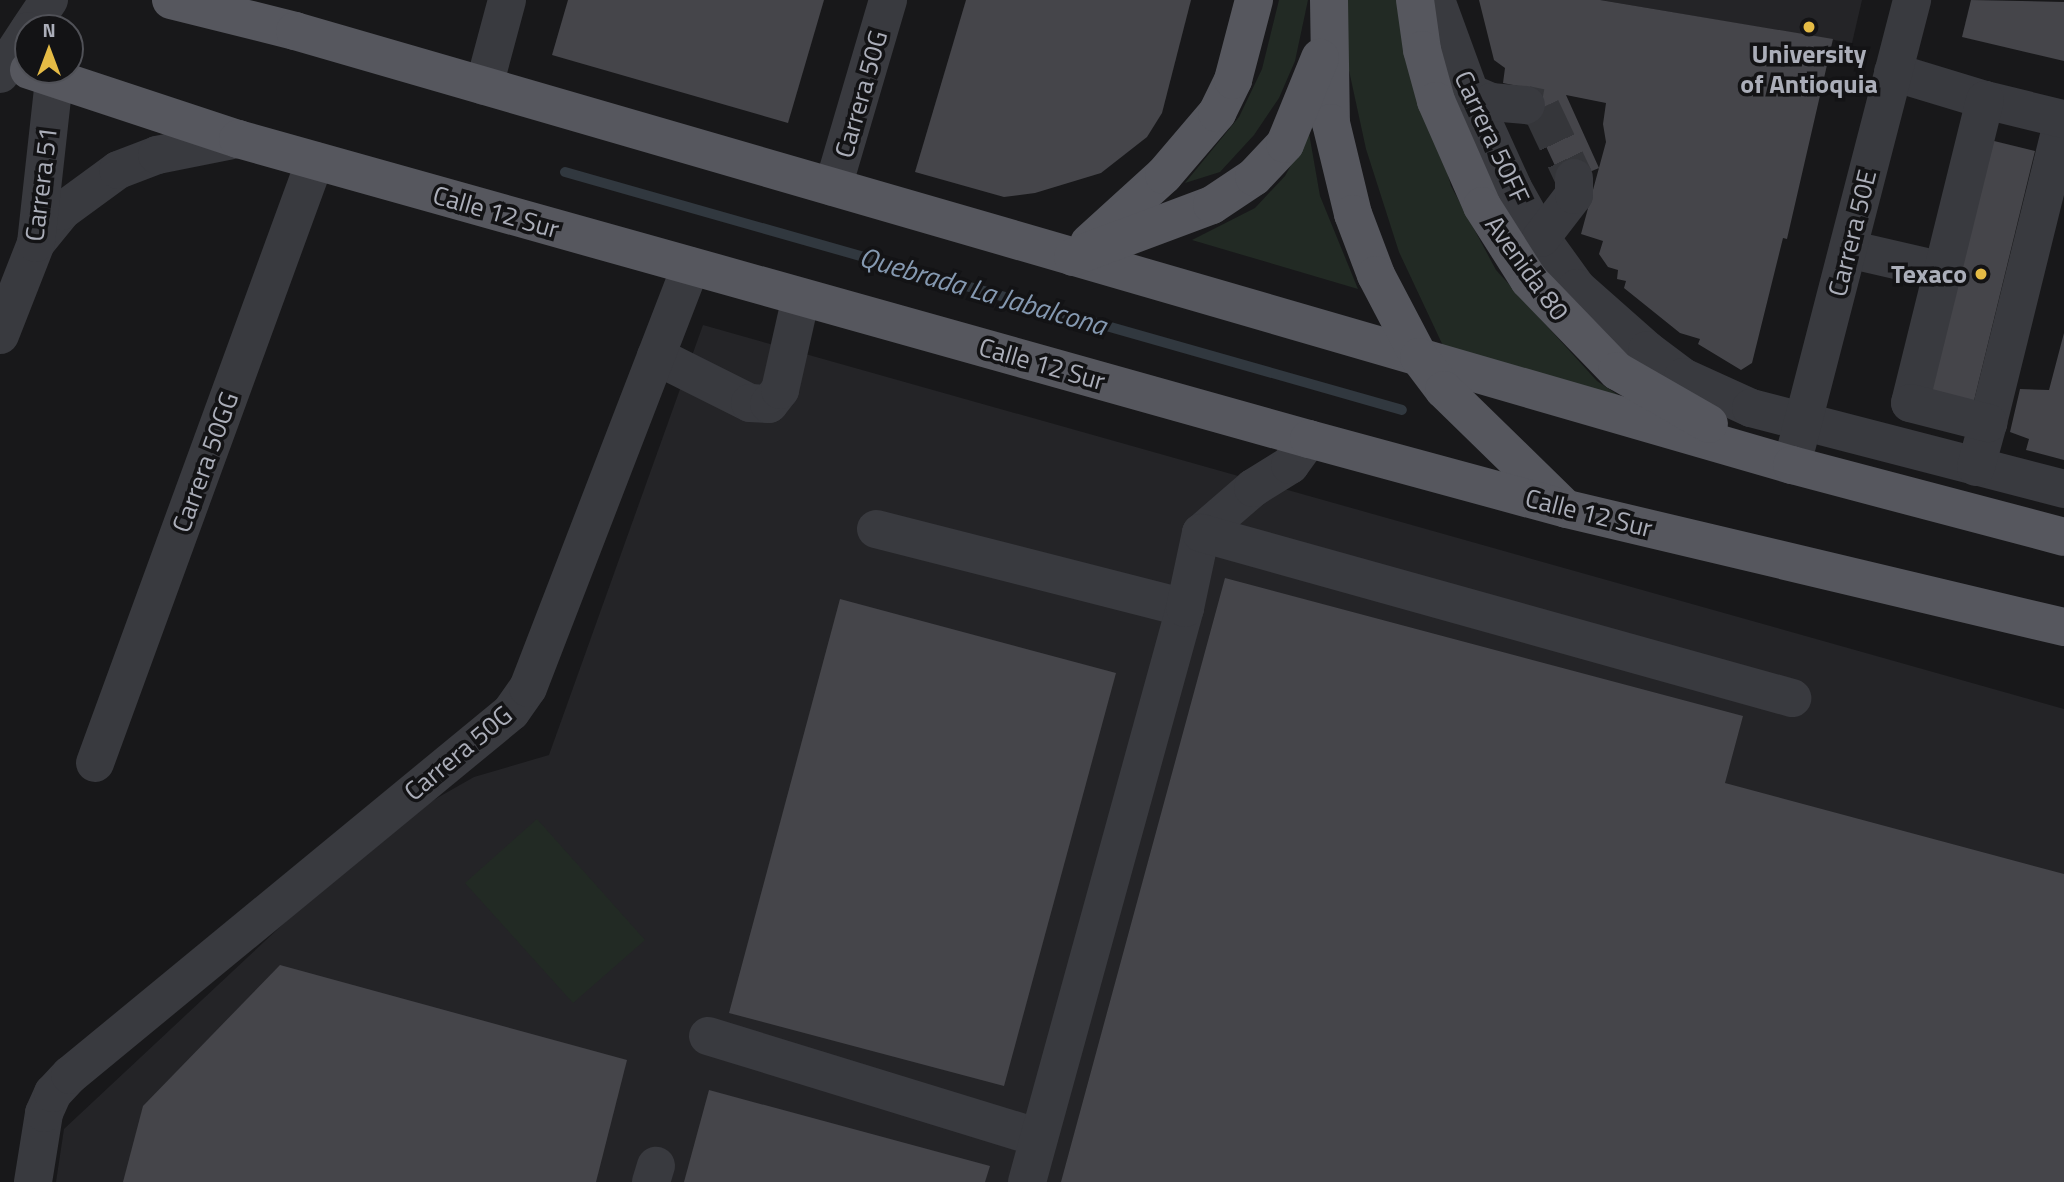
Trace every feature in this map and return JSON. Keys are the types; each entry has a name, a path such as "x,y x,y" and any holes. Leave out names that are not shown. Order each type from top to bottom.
{"main road":[{"path":"171,0 484,86 1792,466 2064,537"},
{"path":"1073,257 1164,176 1217,113 1233,80 1254,0"},
{"path":"1329,0 1327,39 1331,123 1353,214 1376,275 1419,357 1469,417 1567,509"},
{"name":"Avenida 80","path":"1415,0 1422,50 1436,101 1482,206 1529,280 1573,331 1617,371 1667,403 1792,466"},
{"path":"1073,257 1212,205 1254,177 1285,144 1303,109 1327,39"},
{"name":"Calle 12 Sur","path":"71,84 238,139 1310,439 1567,509 2064,627"}],"street":[{"path":"484,86 507,0"},
{"name":"Carrera 50G","path":"834,187 888,0"},
{"name":"Carrera 50FF","path":"1436,0 1470,93 1513,188 1541,238 1577,288 1606,317 1683,377 1720,397 1803,422"},
{"name":"Carrera 50E","path":"1792,466 1912,0"},
{"path":"1893,72 1985,100 2063,119 1976,467"},
{"name":"Carrera 51","path":"0,335 36,243 26,84"},
{"path":"1470,93 1491,102 1526,105"},
{"path":"1985,100 1910,403 1988,423"},
{"path":"36,243 62,211 118,170 157,155 238,139"},
{"name":"Carrera 50GG","path":"95,763 315,161"},
{"path":"1541,238 1574,195 1574,178"},
{"path":"1848,249 1943,271"},
{"name":"Carrera 50G","path":"33,1182 44,1113 53,1093 69,1075 511,712 528,688 691,266"},
{"path":"656,356 750,403 769,404 780,390 802,297"},
{"path":"1803,422 2064,489"},
{"path":"1027,1182 1185,608 1201,533 1253,488 1290,465 1310,439"},
{"path":"876,529 1185,608"},
{"path":"1201,533 1792,698"},
{"path":"708,1036 1039,1138"}],"shaded area":[{"path":"1279,0 1308,0 1295,61 1279,98 1254,135 1220,172 1185,183 1239,117 1262,69"},
{"path":"1346,0 1398,0 1451,186 1496,270 1597,381 1647,414 1445,350 1399,252 1366,149 1345,52"},
{"name":"University of Antioquia","path":"1600,0 1862,0 1852,43"},
{"path":"1309,133 1320,196 1358,289 1192,240 1255,208 1285,176"},
{"path":"703,325 2064,709 2064,1182 56,1182 64,1129 388,826 474,777 549,755"},
{"path":"537,819 645,940 573,1003 465,883"}],"building":[{"path":"568,0 824,0 788,123 552,55"},
{"path":"966,0 1191,0 1162,113 1147,137 1101,173 1035,193 1004,197 915,172"},
{"path":"1479,0 1600,0 1833,39 1787,239 1783,238 1752,363 1741,370 1698,344 1700,339 1680,333 1624,288 1626,281 1617,279 1618,270 1608,267 1599,254 1603,241 1581,234 1599,168 1563,183 1518,86 1503,83 1505,68 1494,60","holes":["1566,95 1606,103 1603,124 1606,142 1599,168"]},
{"path":"1971,0 2064,2 2064,61 1962,37"},
{"name":"Texaco","path":"1990,140 2035,151 1972,409 1928,398"},
{"path":"2064,333 2064,460 2026,450 2029,439 2010,432 2020,389 2049,390"},
{"path":"1225,578 1743,716 1725,783 2064,874 2064,1182 1061,1182"},
{"path":"840,599 1116,673 1004,1086 729,1013"},
{"path":"280,965 627,1060 596,1182 123,1182 143,1106"},
{"path":"709,1090 990,1166 985,1182 684,1182"}],"waterway":[{"name":"Quebrada La Jabalcona","path":"565,172 1402,410"}],"tunnel":[{"path":"1526,105 1541,108 1574,178"}],"place":[{"name":"University of Antioquia","path":"1809,27"},
{"name":"Texaco","path":"1981,274"}]}
